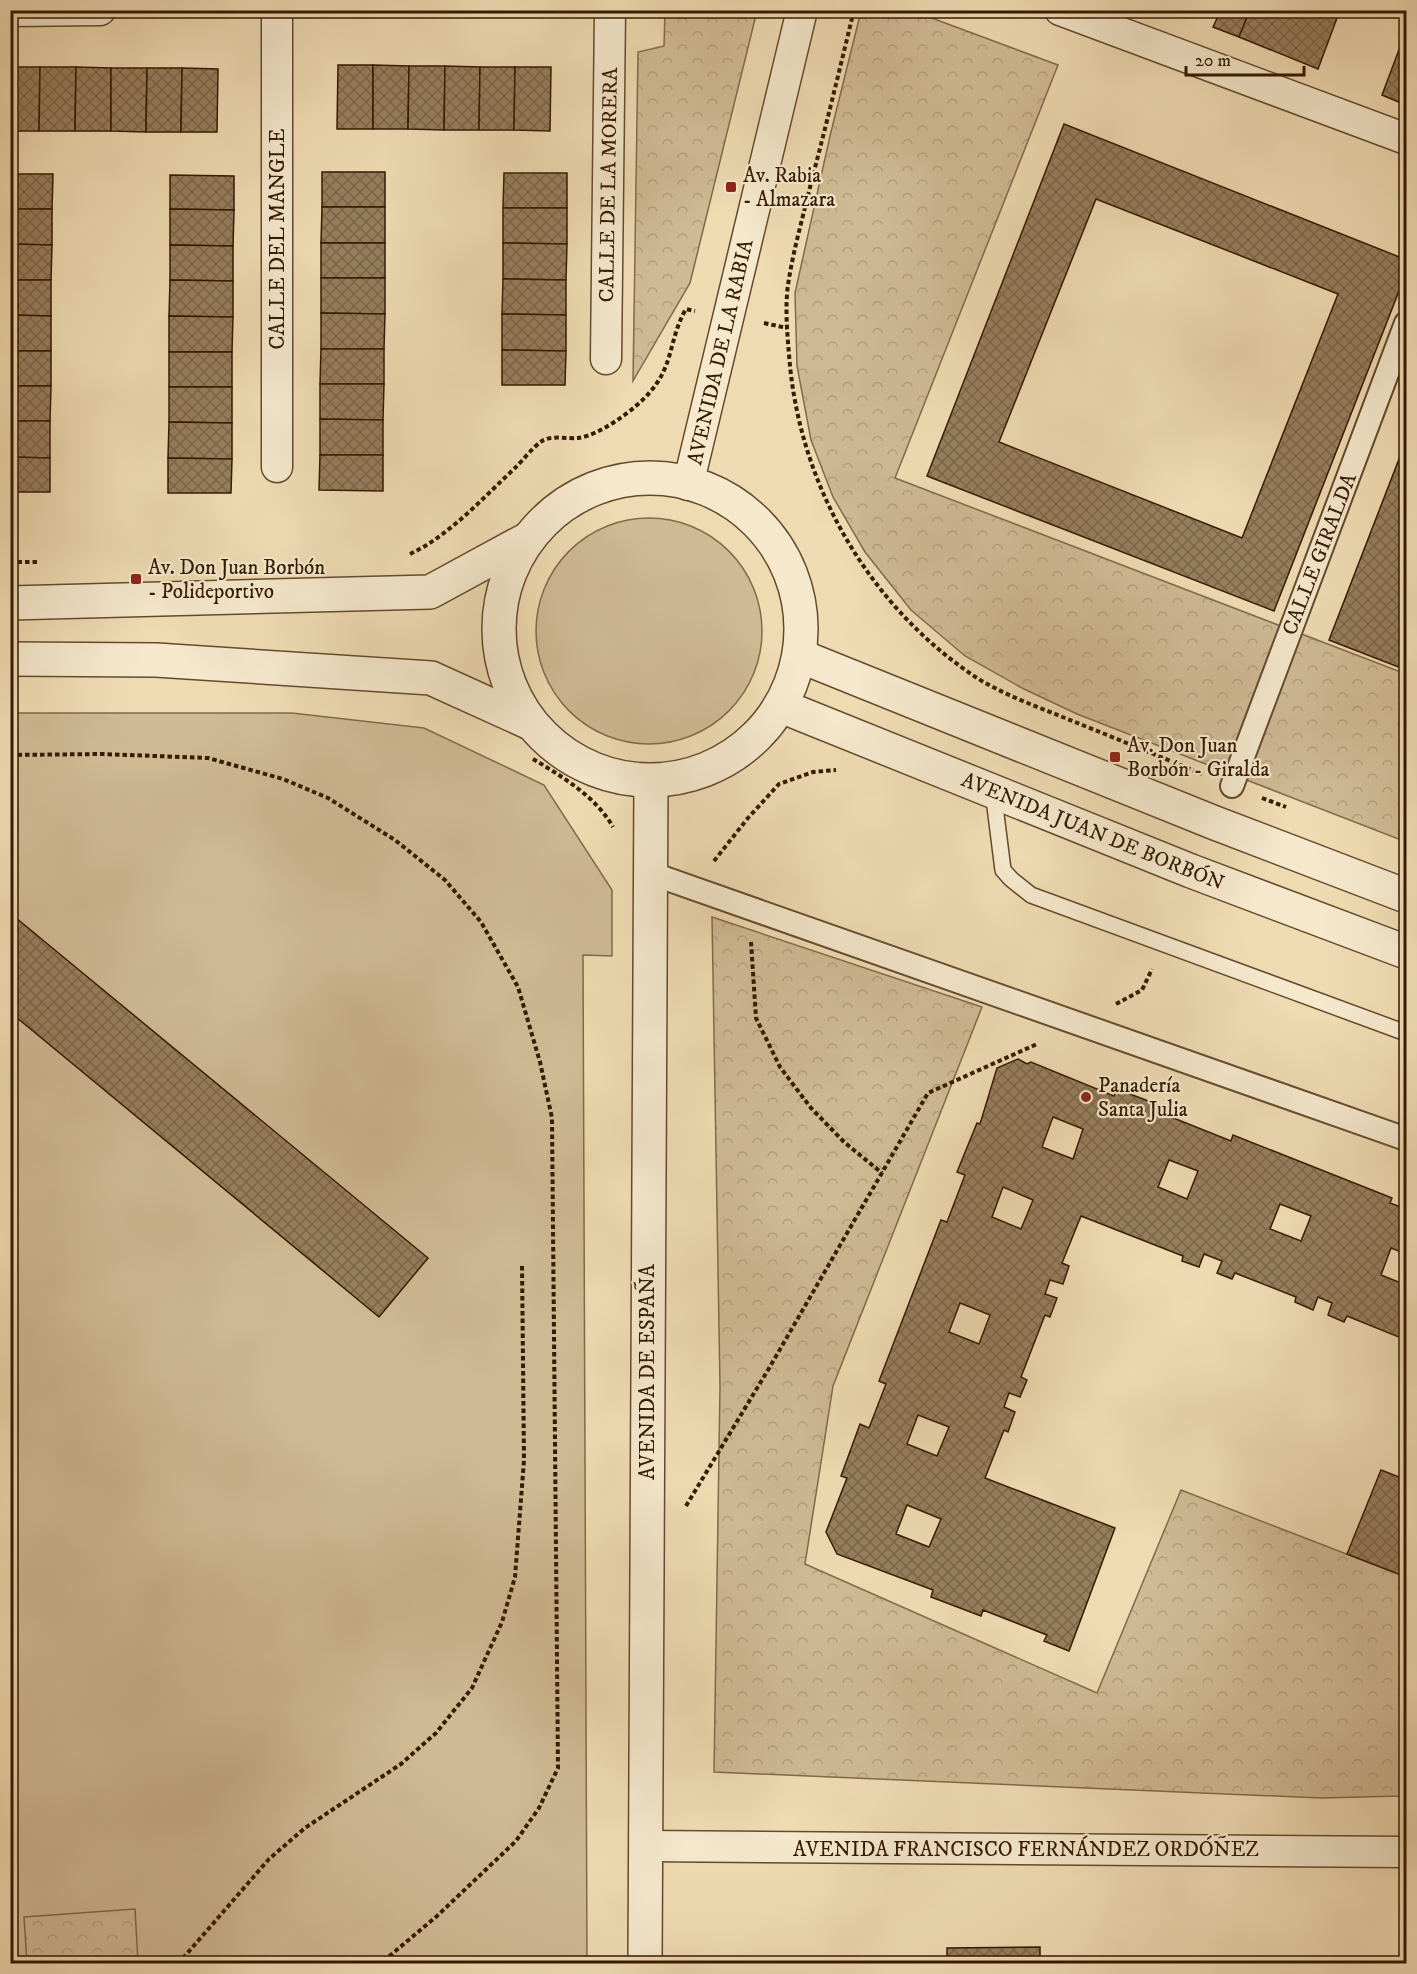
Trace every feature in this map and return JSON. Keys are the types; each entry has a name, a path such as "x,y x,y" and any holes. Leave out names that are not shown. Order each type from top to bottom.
{"street":[{"path":"10,11 100,10"},
{"name":"CALLE DEL MANGLE","path":"277,10 277,467"},
{"name":"CALLE DE LA MORERA","path":"606,360 609,10"},
{"name":"AVENIDA DE LA RABIA","path":"688,484 802,10"},
{"path":"1060,10 1407,139"},
{"name":"CALLE GIRALDA","path":"1232,786 1407,323"},
{"path":"10,603 430,592 524,541 561,503 633,476 710,488 753,515 794,576 803,621 800,656 781,706 753,741 728,760 684,778 651,781 594,771 552,747 528,722 504,675 497,640 502,587 524,541"},
{"path":"800,656 1215,823 1407,896"},
{"path":"10,659 156,660 431,678 528,722"},
{"name":"AVENIDA JUAN DE BORBÓN","path":"781,706 1202,875 1407,952"},
{"name":"AVENIDA DE ESPAÑA","path":"645,1964 651,781"},
{"path":"650,865 749,908 1407,1139"},
{"name":"AVENIDA FRANCISCO FERNÁNDEZ ORDÓÑEZ","path":"645,1846 1407,1852"}],"lane":[{"path":"993,791 1003,870 1031,895 1407,1033"}],"path":[{"path":"854,10 798,236 788,286 787,328 791,387 809,460 839,528 864,566 899,609 932,643 971,674 1004,693 1286,807"},
{"path":"402,558 419,550 453,525 543,440 579,438 597,432 649,394 662,377 670,358 678,322 686,309 787,328"},
{"path":"10,562 48,562"},
{"path":"10,754 102,754 208,758 283,778 328,798 395,840 445,880 481,922 518,987 540,1062 552,1118 558,1768 539,1808 516,1841 437,1916 380,1964"},
{"path":"531,757 566,779 605,814 624,852 650,865"},
{"path":"712,863 779,784 813,772 842,769"},
{"path":"749,908 756,1018 780,1067 811,1108 844,1142 882,1173"},
{"path":"683,1512 928,1093 1080,1024 1142,990 1163,943"},
{"path":"178,1964 269,1859 305,1828 402,1764 436,1733 472,1688 502,1622 515,1577 525,1460 522,1263"}],"green space":[{"path":"665,11 757,11 690,283 633,381 638,52 664,46"},
{"path":"861,11 913,11 1058,65 895,478 1406,674 1406,842 1077,714 1022,688 965,656 911,610 865,552 833,497 811,440 797,366 795,293"},
{"path":"649,518 682,523 692,527 712,537 729,551 743,568 753,588 757,598 762,631 757,664 753,674 743,694 729,711 712,725 692,735 682,739 649,744 616,739 606,735 586,725 569,711 555,694 545,674 541,664 536,631 541,598 545,588 555,568 569,551 586,537 606,527 616,523"},
{"path":"11,713 292,713 424,728 544,785 612,890 612,956 583,955 587,1963 11,1964"},
{"path":"712,917 982,1007 833,1386 805,1564 1097,1693 1181,1490 1406,1577 1406,1793 1401,1796 1321,1798 714,1772 720,1387"},
{"path":"135,1909 138,1963 27,1963 24,1917"}],"building":[{"path":"1211,10 1250,10 1239,37 1213,27 1219,14"},
{"path":"1250,10 1340,10 1318,69 1239,37"},
{"path":"1406,31 1406,105 1382,95"},
{"path":"338,65 373,65 373,129 337,129"},
{"path":"373,65 409,66 408,129 373,129"},
{"path":"409,66 445,66 444,130 408,129"},
{"path":"445,66 480,67 479,130 444,130"},
{"path":"10,67 40,67 39,131 10,131"},
{"path":"40,67 76,67 75,131 39,131"},
{"path":"76,67 111,68 111,131 75,131"},
{"path":"480,67 515,67 514,130 479,130"},
{"path":"515,67 551,67 550,131 514,130"},
{"path":"111,68 147,68 146,132 111,131"},
{"path":"147,68 182,68 181,132 146,132"},
{"path":"182,68 218,69 217,132 181,132"},
{"path":"1064,124 1402,258 1406,266 1406,273 1274,611 927,476","holes":["1096,199 1338,294 1242,538 999,442"]},
{"path":"322,172 385,172 385,207 322,207"},
{"path":"504,173 567,173 567,208 503,208"},
{"path":"10,174 53,174 52,209 10,209"},
{"path":"170,175 234,176 234,210 170,209"},
{"path":"322,207 385,207 385,243 321,243"},
{"path":"503,208 567,208 567,244 503,243"},
{"path":"10,209 52,209 52,245 10,244"},
{"path":"170,209 234,210 233,246 170,245"},
{"path":"321,243 385,243 385,278 321,278"},
{"path":"503,243 567,244 566,280 503,279"},
{"path":"10,244 52,245 51,280 10,280"},
{"path":"170,245 233,246 233,281 170,280"},
{"path":"321,278 385,278 385,314 321,313"},
{"path":"503,279 566,280 566,315 502,314"},
{"path":"10,280 51,280 51,316 10,315"},
{"path":"170,280 233,281 233,317 169,316"},
{"path":"321,313 385,314 384,349 321,349"},
{"path":"502,314 566,315 566,351 502,350"},
{"path":"10,315 51,316 51,351 10,351"},
{"path":"169,316 233,317 232,352 169,352"},
{"path":"321,349 384,349 384,384 320,384"},
{"path":"502,350 566,351 565,385 502,385"},
{"path":"10,351 51,351 51,386 10,386"},
{"path":"169,352 232,352 232,387 169,387"},
{"path":"320,384 384,384 383,420 320,419"},
{"path":"10,386 51,386 50,421 10,421"},
{"path":"169,387 232,387 232,423 169,422"},
{"path":"320,419 383,420 383,455 320,455"},
{"path":"10,421 50,421 50,458 10,457"},
{"path":"169,422 232,423 232,459 168,458"},
{"path":"1406,441 1406,596 1402,607 1406,608 1406,670 1329,640"},
{"path":"320,455 383,455 383,491 319,490"},
{"path":"10,457 50,458 50,492 10,492"},
{"path":"168,458 232,459 231,493 168,493"},
{"path":"10,913 428,1258 379,1317 10,1012"},
{"path":"1018,1059 1027,1064 1031,1062 1114,1096 1117,1089 1169,1109 1166,1115 1231,1141 1233,1135 1392,1198 1390,1203 1406,1209 1406,1254 1391,1248 1381,1275 1406,1285 1406,1340 1347,1316 1344,1322 1328,1315 1332,1303 1318,1297 1313,1310 1295,1302 1296,1297 1235,1273 1232,1279 1217,1273 1222,1261 1204,1254 1199,1267 1182,1261 1183,1256 1081,1216 1062,1263 1069,1266 1063,1284 1050,1280 1045,1294 1057,1298 1050,1317 1045,1315 1021,1377 1027,1380 1020,1397 1009,1393 1004,1407 1015,1412 1008,1432 1004,1430 985,1478 1115,1528 1069,1651 1044,1641 1047,1635 983,1610 981,1616 931,1597 933,1590 837,1554 826,1532 847,1478 841,1476 860,1424 869,1428 886,1384 879,1381 941,1220 947,1222 965,1175 957,1172 977,1123 980,1124 997,1068","holes":["1053,1117 1083,1129 1073,1159 1042,1147","1169,1160 1198,1171 1187,1199 1158,1187","1003,1187 1033,1200 1021,1229 992,1217","1280,1204 1311,1216 1301,1241 1270,1229","960,1303 990,1315 979,1344 949,1332","918,1415 949,1427 937,1456 907,1444","907,1505 941,1519 929,1547 896,1534"]},
{"path":"1381,1470 1404,1479 1406,1474 1406,1577 1347,1554"},
{"path":"1040,1947 1040,1964 947,1964 947,1948"}],"place":[{"name":"Av. Rabia - Almazara","path":"731,187"},
{"name":"Av. Don Juan Borbón - Polideportivo","path":"136,579"},
{"name":"Av. Don Juan Borbón - Giralda","path":"1115,757"},
{"name":"Panadería Santa Julia","path":"1086,1097"}]}
